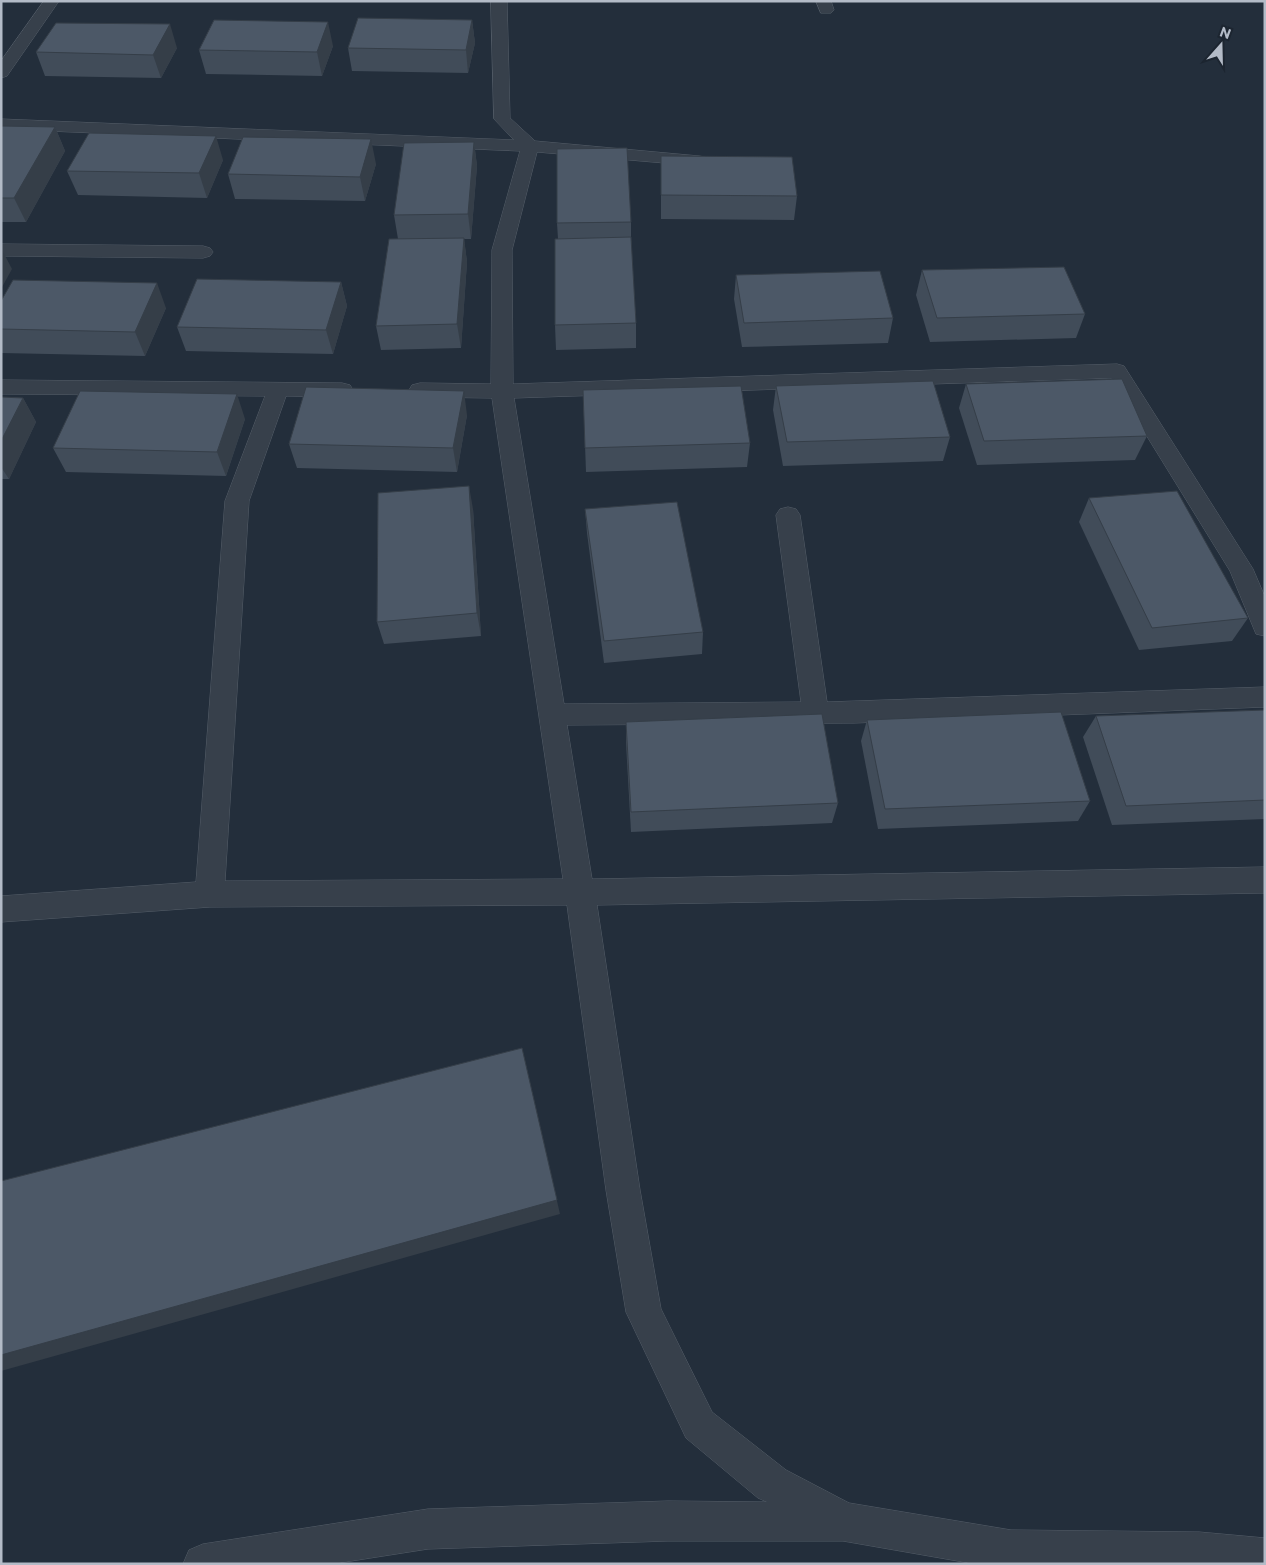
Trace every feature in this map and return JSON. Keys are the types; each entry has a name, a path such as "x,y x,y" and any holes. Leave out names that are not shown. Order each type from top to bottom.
{"street":[{"path":"1,73 52,1"},
{"path":"499,1 502,119 530,146"},
{"path":"1,124 530,146 715,162"},
{"path":"530,146 502,250 502,391 580,892 623,1190 644,1312 699,1425 772,1484 845,1522"},
{"path":"1,250 203,252"},
{"path":"404,390 502,391 1117,372 1241,569 1265,627"},
{"path":"1,388 366,390"},
{"path":"210,894 238,501 278,389"},
{"path":"788,514 815,712"},
{"path":"552,715 815,712 1265,697"},
{"path":"1,909 210,894 580,892 1265,880"},
{"path":"203,1564 428,1529 668,1521 845,1522 1011,1550 1199,1552 1265,1558"}],"building":[{"path":"358,18 472,20 466,50 348,48"},
{"path":"214,20 328,22 317,52 199,50"},
{"path":"56,23 170,24 153,55 36,52"},
{"path":"1,126 55,127 14,198 1,198"},
{"path":"89,133 216,136 199,173 67,171"},
{"path":"243,137 371,139 360,177 228,174"},
{"path":"474,142 468,214 394,215 404,143"},
{"path":"627,148 631,222 557,223 557,149"},
{"path":"661,156 792,157 797,196 661,195"},
{"path":"631,237 636,323 555,325 555,239"},
{"path":"464,238 457,324 376,326 389,239"},
{"path":"1064,267 1085,314 937,318 922,270"},
{"path":"880,271 893,318 744,323 736,275"},
{"path":"197,279 341,282 326,330 177,327"},
{"path":"13,280 157,283 135,332 1,329 1,301"},
{"path":"1122,379 1147,436 984,441 966,384"},
{"path":"933,381 950,437 787,442 776,386"},
{"path":"741,386 750,443 585,448 583,390"},
{"path":"306,387 464,391 453,448 289,444"},
{"path":"80,391 237,394 217,452 53,448"},
{"path":"1,397 23,398 1,441"},
{"path":"469,486 477,613 377,622 378,493"},
{"path":"1177,491 1248,618 1152,628 1089,498"},
{"path":"677,502 703,632 604,641 585,509"},
{"path":"1265,710 1265,800 1126,806 1096,716"},
{"path":"1061,712 1090,801 885,809 867,720"},
{"path":"822,714 838,803 631,812 626,722"},
{"path":"522,1048 557,1200 1,1355 1,1181"}]}
